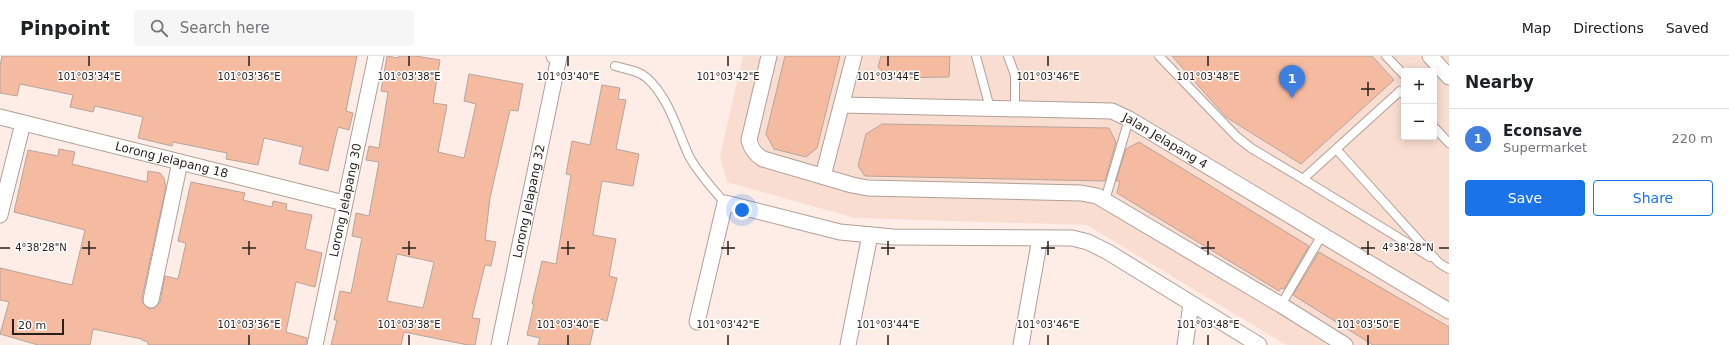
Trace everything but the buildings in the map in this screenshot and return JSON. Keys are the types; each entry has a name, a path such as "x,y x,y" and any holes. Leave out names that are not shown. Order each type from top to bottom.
{"street":[{"name":"Lorong Jelapang 30","path":"315,345 376,56"},
{"name":"Lorong Jelapang 32","path":"499,345 556,56"},
{"path":"769,56 750,132 750,147 755,154 763,159 868,188 1085,193 1097,196 1281,305 1345,345"},
{"path":"823,176 854,56"},
{"path":"1430,56 1449,77"},
{"name":"Jalan Jelapang 4","path":"842,105 1112,111 1129,119 1449,311"},
{"name":"Lorong Jelapang 18","path":"0,117 344,203"},
{"path":"0,215 23,123"},
{"path":"151,300 180,162"},
{"path":"697,322 725,203 840,232 893,237 1072,238 1088,242 1108,252 1259,345"},
{"path":"848,345 870,234"},
{"path":"1021,345 1040,238"},
{"path":"1185,345 1191,304"}],"lane":[{"path":"976,56 990,108"},
{"path":"1008,56 1015,75 1015,108"},
{"path":"1159,56 1237,137 1252,148 1449,269"},
{"path":"1386,56 1401,72"},
{"path":"615,66 634,71 646,77 657,90 670,111 690,157 710,186 725,203"},
{"path":"1303,179 1401,93"},
{"path":"1105,200 1129,119"},
{"path":"1437,130 1449,143"},
{"path":"1337,150 1439,263"},
{"path":"1281,305 1322,235"}],"shaded area":[{"path":"743,56 1449,56 1449,345 1286,345 1087,225 855,218 727,182 720,156"}],"place":[{"name":"Econsave","path":"1292,98"}]}
